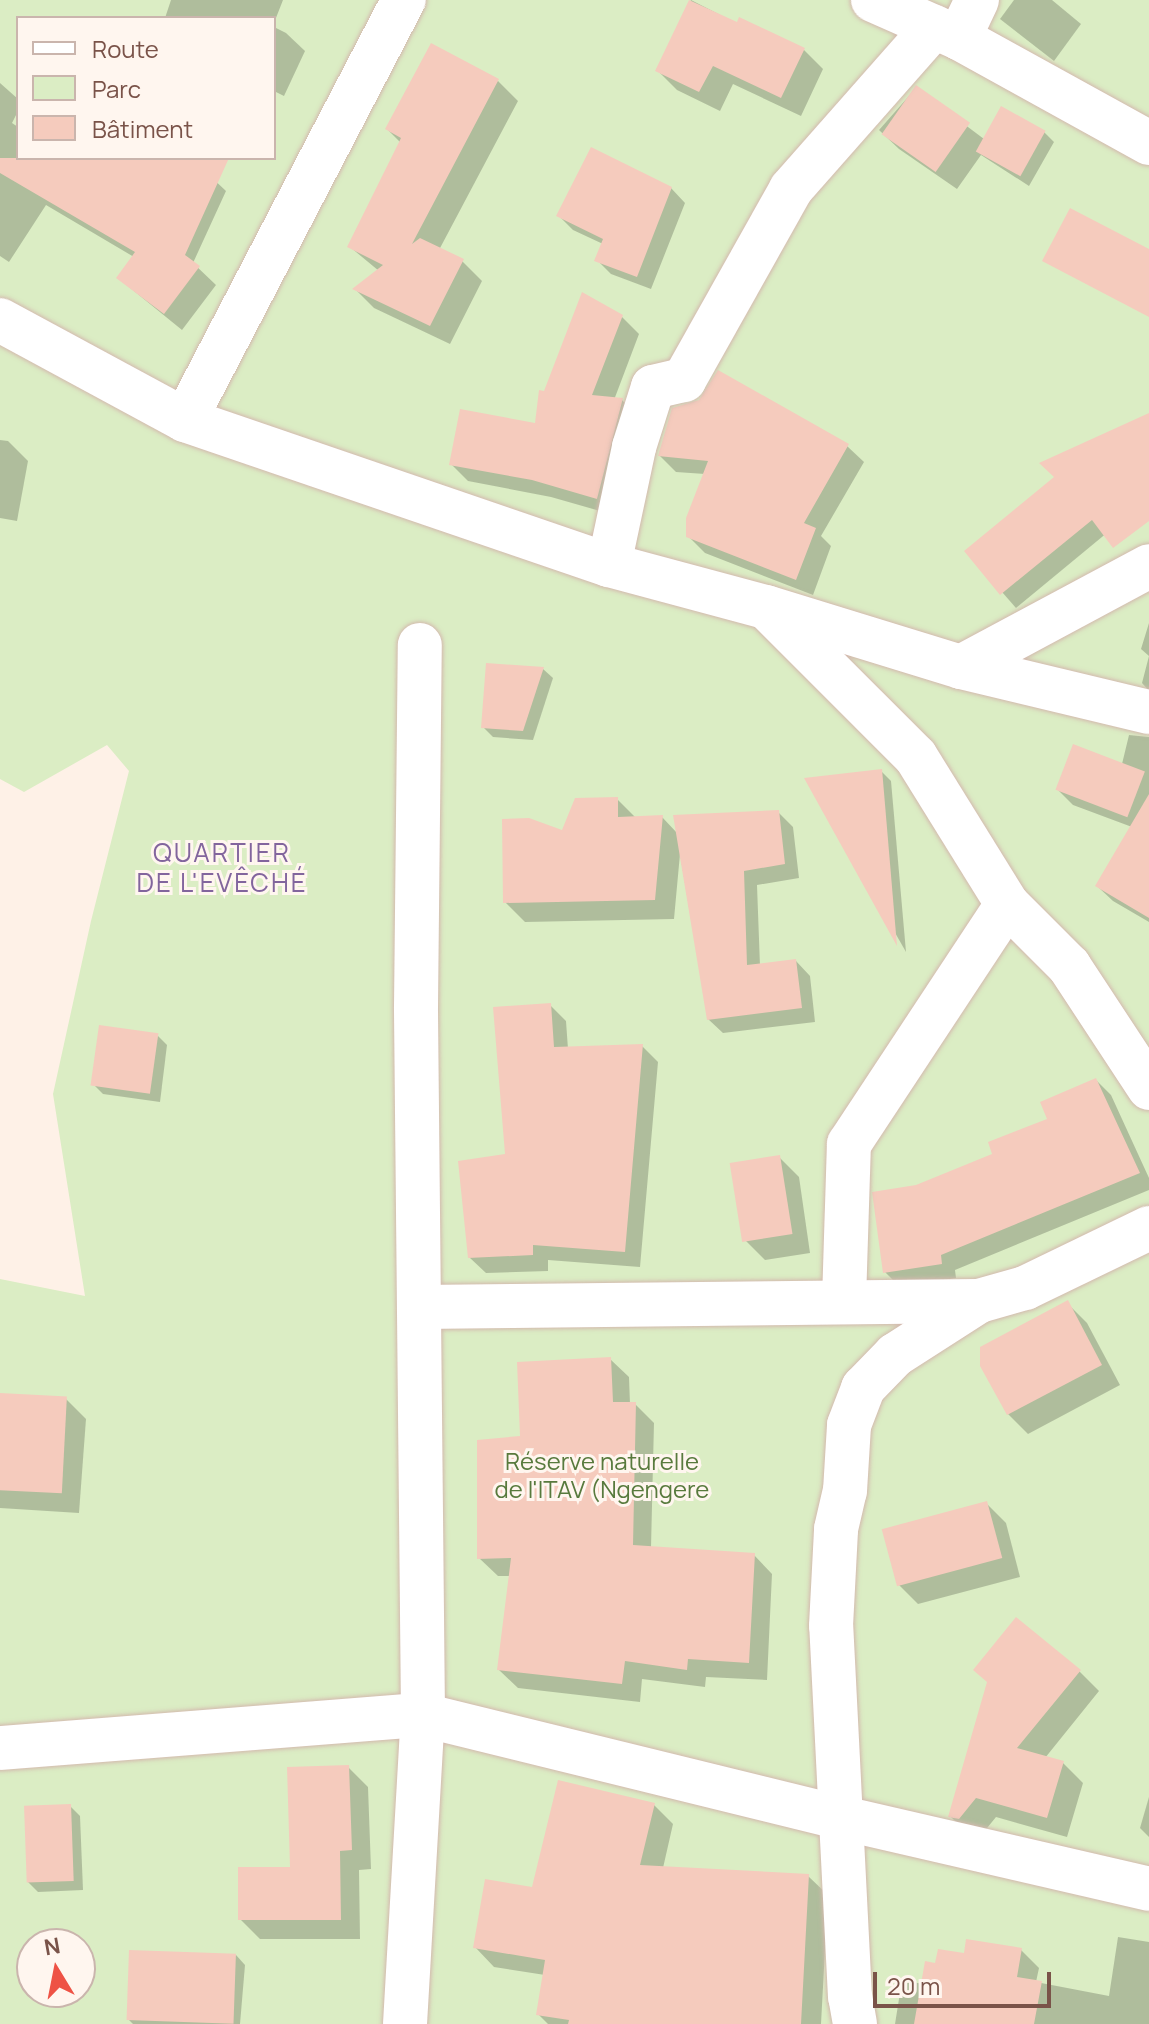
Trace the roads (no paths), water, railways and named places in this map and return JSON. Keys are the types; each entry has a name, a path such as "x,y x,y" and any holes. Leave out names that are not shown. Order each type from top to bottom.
{"street":[{"path":"185,420 404,0"},
{"path":"873,0 957,22 1149,143"},
{"path":"609,565 634,447 653,387 684,380 791,189 957,22"},
{"path":"0,320 185,420 609,565 766,607 961,667 1149,712"},
{"path":"961,667 1149,566"},
{"path":"766,607 916,757 1007,904 1069,966 1149,1088"},
{"path":"405,2024 423,1715 416,1007 420,645"},
{"path":"844,1301 849,1144 1007,904"},
{"path":"419,1307 573,1308 979,1301 1025,1288 1149,1228"},
{"path":"855,2024 850,1997 831,1626 836,1529 845,1491 849,1425 863,1388 895,1355 979,1301"},
{"path":"0,1748 423,1715 842,1818 1149,1889"}],"district":[{"name":"QUARTIER DE L'EVÊCHÉ","path":"222,868"}],"park label":[{"name":"Réserve naturelle de l'ITAV (Ngengere","path":"602,1475"}]}
